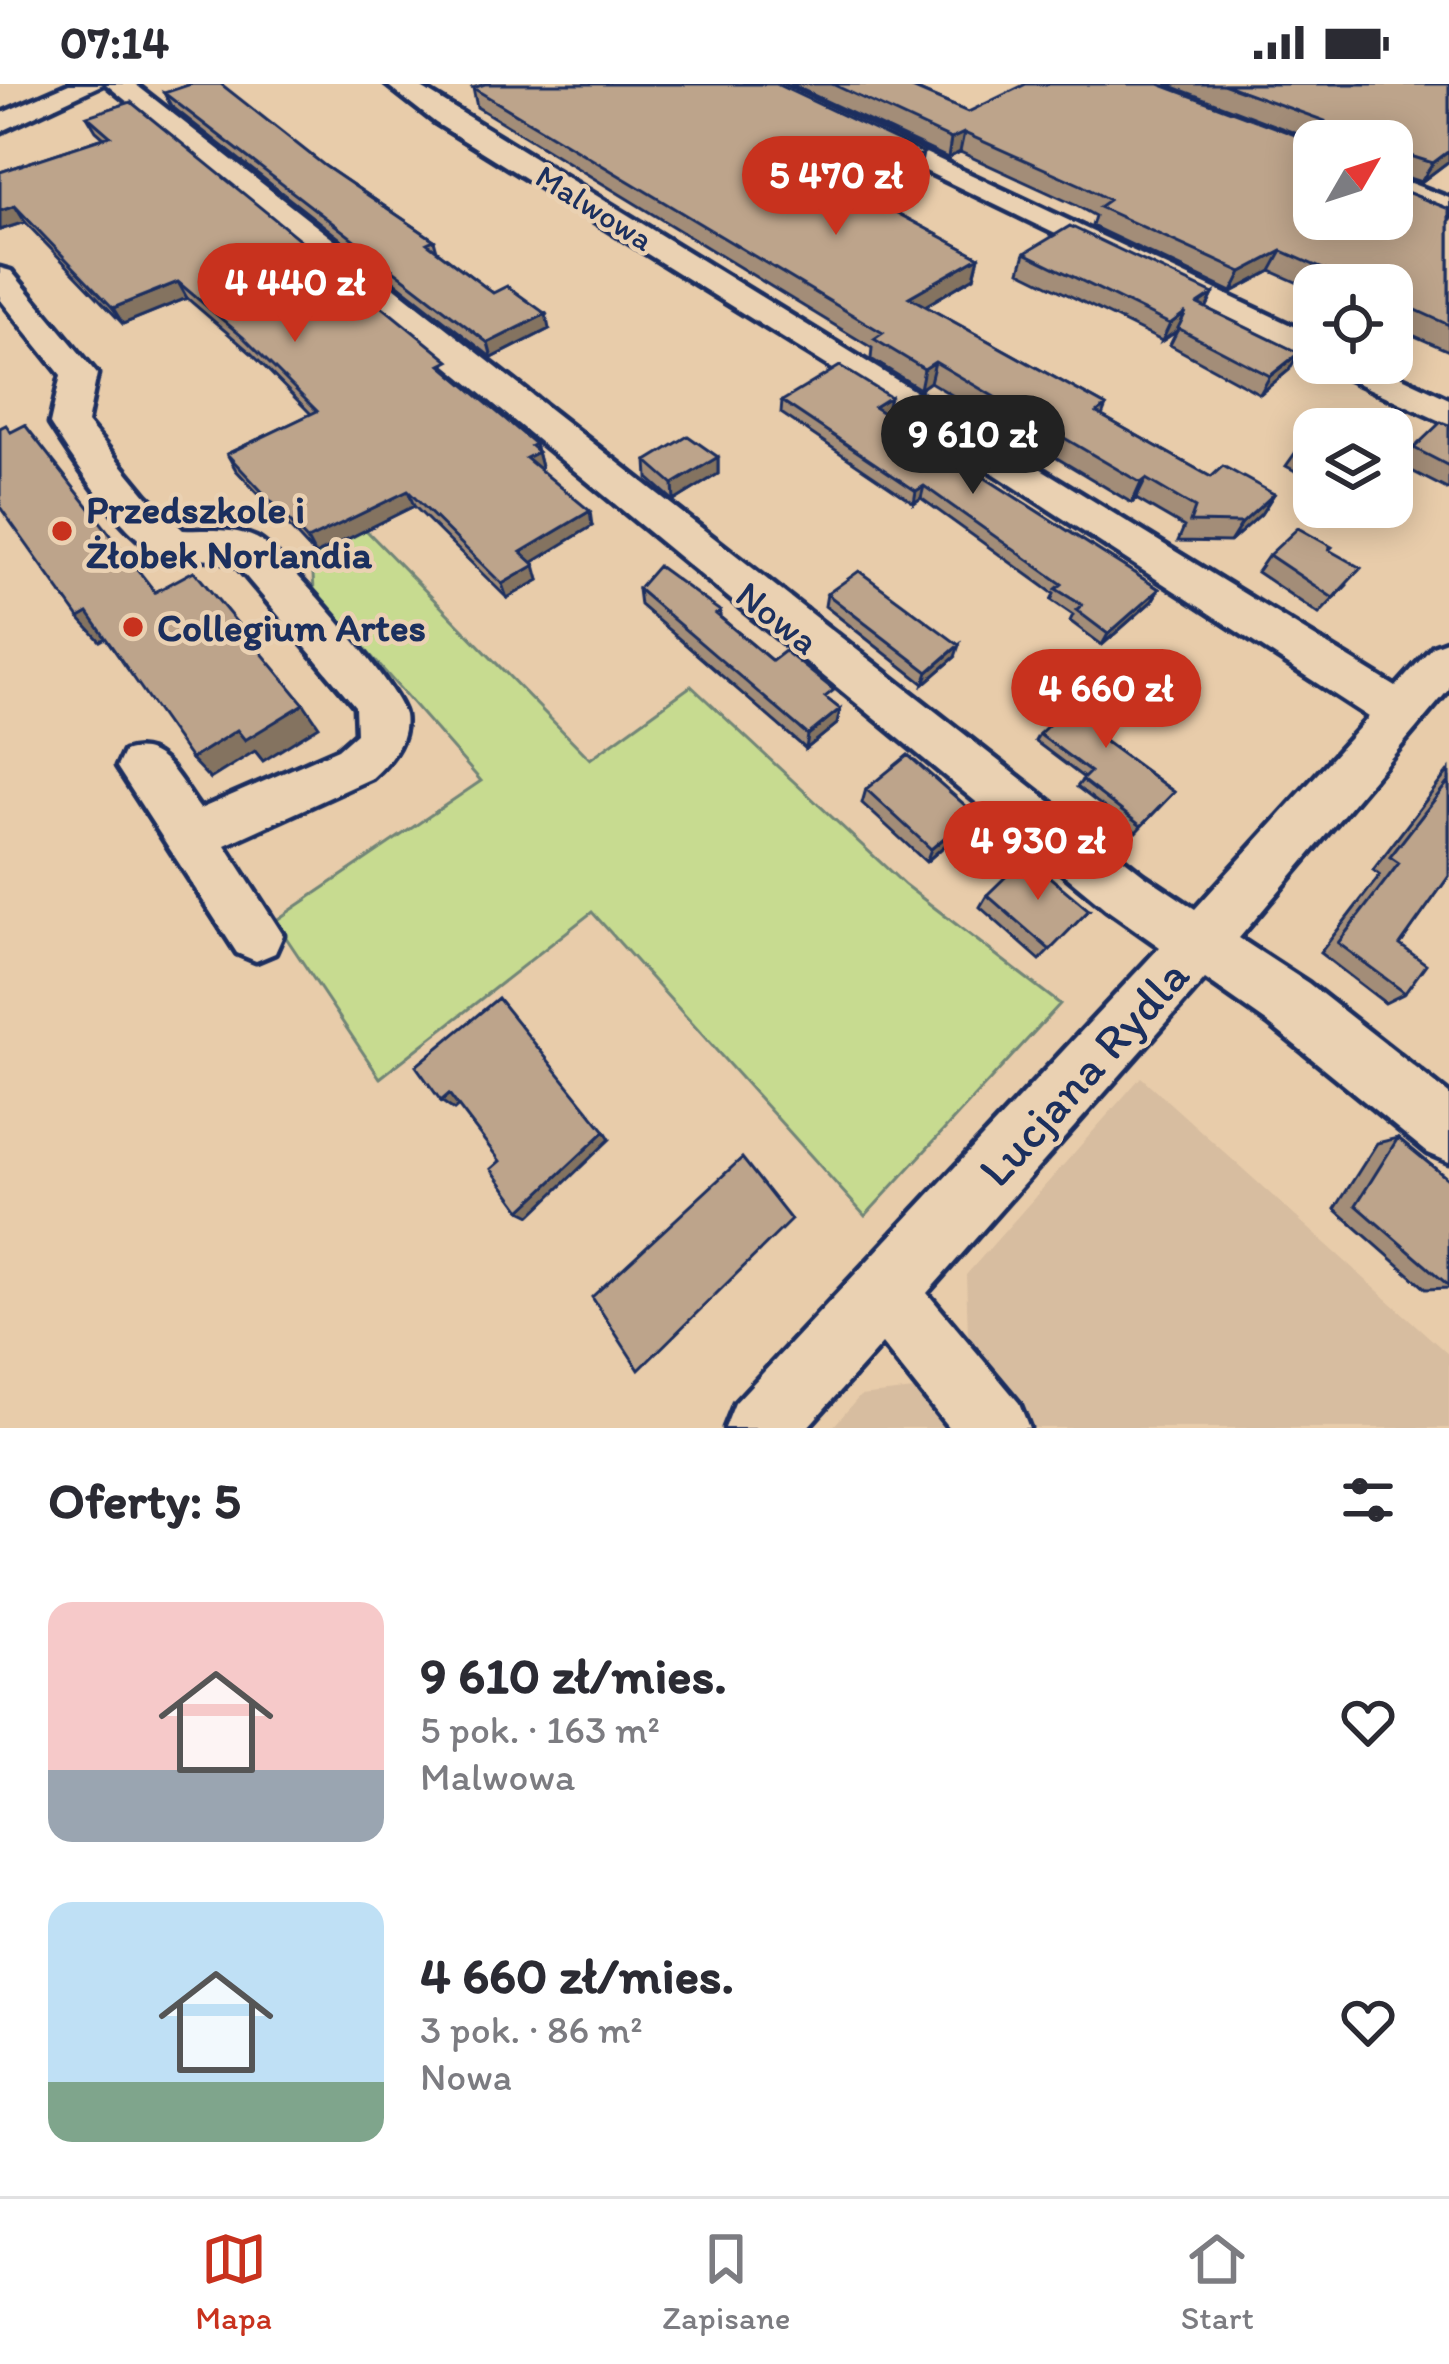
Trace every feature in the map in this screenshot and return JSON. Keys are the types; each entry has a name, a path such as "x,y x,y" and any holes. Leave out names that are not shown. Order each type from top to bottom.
{"street":[{"path":"0,124 90,84"},
{"name":"Nowa","path":"119,84 1125,892 1288,1003 1449,1132"},
{"name":"Malwowa","path":"398,84 1400,713"},
{"path":"759,84 1293,339"},
{"path":"1413,193 1449,208"},
{"path":"0,278 79,374 66,415 68,424 158,532 183,543 231,544 253,556 370,691 380,709 379,736 357,762 191,838"},
{"path":"1388,384 1449,413"},
{"name":"Lucjana Rydla","path":"760,1428 1449,658"},
{"path":"141,767 256,935"},
{"path":"884,1293 994,1428"}],"shaded area":[{"path":"1141,1077 1449,1355 1449,1428 832,1428 860,1396 923,1389 968,1335 966,1275"}],"green space":[{"path":"366,530 590,759 691,686 905,885 1060,1004 865,1216 592,912 380,1078 275,921 481,781 314,591 312,558"}],"building":[{"path":"191,84 221,84 325,166 434,240 427,243 493,293 507,286 546,314 488,343 164,93"},
{"path":"485,84 776,84 923,153 866,182 902,199 886,207 979,257 909,297 1106,406 1097,413 1211,477 1223,466 1274,494 1242,523 1190,522 1195,508 1146,479 1141,483 935,362 924,369 874,339 883,333 473,88"},
{"path":"832,84 903,84 968,112 1026,84 1159,84 1293,134 1293,240 1413,240 1413,195 1449,209 1449,325 1413,309 1413,264 1311,264 1282,251 1242,272 1099,207 1109,200 1081,185 964,133 951,139"},
{"path":"1223,84 1449,84 1449,151 1433,163 1413,157 1413,120 1322,120"},
{"path":"131,102 449,361 441,365 535,444 531,446 538,452 526,458 590,511 521,552 535,565 502,584 408,491 307,540 227,454 317,411 243,337 178,282 113,308 15,206 0,211 0,172 110,136 87,116"},
{"path":"1070,226 1213,294 1198,304 1293,350 1293,358 1270,376 1178,328 1186,312 1170,324 1025,253"},
{"path":"840,366 890,397 874,407 1159,589 1108,634 1076,610 1082,605 1056,589 1062,584 924,486 916,491 782,401"},
{"path":"1441,422 1449,425 1449,466 1414,448"},
{"path":"6,425 11,432 25,425 155,592 194,571 304,704 245,740 237,730 191,759 88,613 79,618 0,507 0,428"},
{"path":"688,436 718,457 673,484 647,461"},
{"path":"1298,528 1361,568 1333,598 1269,555"},
{"path":"658,566 720,611 716,614 772,661 785,651 834,690 825,697 840,709 808,735 638,589"},
{"path":"859,571 959,645 928,672 827,594"},
{"path":"1102,674 1136,697 1096,735 1174,792 1141,826 1082,780 1090,772 1039,734"},
{"path":"908,755 974,813 931,849 866,789"},
{"path":"1449,781 1449,876 1400,945 1426,964 1405,993 1338,943 1399,863 1390,857"},
{"path":"1026,857 1089,910 1050,950 987,895"},
{"path":"498,998 605,1131 521,1210 491,1169 500,1161 449,1094 441,1101 416,1066"},
{"path":"1398,1138 1449,1180 1449,1286 1356,1205"},
{"path":"742,1158 791,1220 639,1370 592,1297"}],"place":[{"name":"Przedszkole i Żłobek Norlandia","path":"62,531"},
{"name":"Collegium Artes","path":"133,627"}]}
